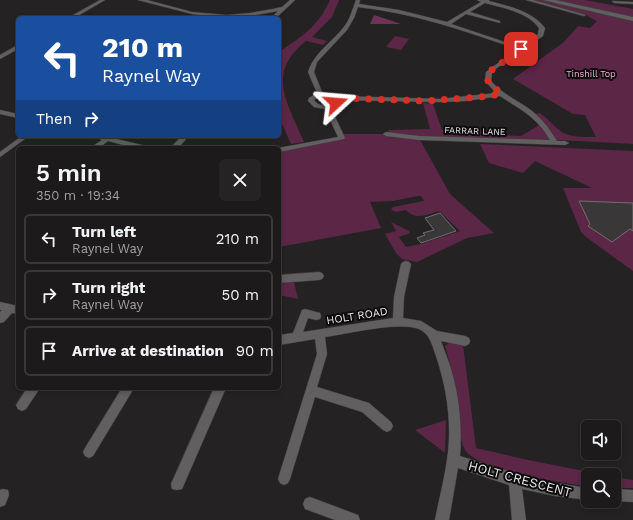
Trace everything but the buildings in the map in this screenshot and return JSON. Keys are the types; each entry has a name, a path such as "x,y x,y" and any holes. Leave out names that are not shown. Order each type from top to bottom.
{"street":[{"path":"74,16 103,0"},
{"path":"140,0 199,14 239,16 269,12 284,8"},
{"path":"275,16 293,0"},
{"path":"528,0 584,15"},
{"path":"546,0 560,1 633,19"},
{"path":"614,2 633,3 632,0"},
{"path":"447,24 467,13 483,1 523,14 539,22 543,29 541,35 489,72 488,81 501,94 537,117 554,142"},
{"path":"320,94 311,72 314,62 345,29 357,3 399,10 447,24 521,49"},
{"path":"269,12 273,16"},
{"path":"467,13 498,22"},
{"path":"0,57 16,48"},
{"path":"336,98 336,103 334,105 327,107 318,106 311,101 313,97 320,94 331,95 336,98 358,97 424,101 501,94"},
{"path":"281,150 342,138 327,107"},
{"path":"0,112 16,116"},
{"name":"FARRAR LANE","path":"386,134 419,138 565,143"},
{"path":"0,155 23,138"},
{"path":"103,138 131,146"},
{"path":"176,146 184,138"},
{"path":"97,146 107,139"},
{"path":"398,322 399,297 406,264"},
{"path":"281,279 319,276"},
{"path":"0,319 9,308"},
{"path":"296,338 305,313 316,316"},
{"name":"HOLT ROAD","path":"281,340 398,322 422,325 434,335"},
{"path":"284,479 322,354 320,334"},
{"path":"442,520 453,460 455,440 454,413 448,376 434,335 465,341"},
{"path":"22,405 33,390"},
{"path":"89,452 127,390"},
{"path":"177,484 219,390"},
{"path":"312,391 365,407 387,426"},
{"name":"HOLT CRESCENT","path":"453,460 515,480 575,494 581,494"},
{"path":"515,480 519,520"},
{"path":"621,496 633,496"},
{"path":"310,504 353,520"}],"green space":[{"path":"330,0 339,0 332,17 312,37 327,41 323,45 306,41 293,53 286,65 283,77 287,102 304,142 291,144 281,122 281,51 309,30"},
{"name":"Tinshill Top","path":"531,0 585,0 633,9 633,144 560,140 419,138 450,194 494,233 467,238 417,262 402,259 396,253 385,234 396,231 391,222 409,231 410,233 399,237 406,247 421,244 460,231 439,211 418,216 406,210 396,212 391,210 393,207 424,201 421,196 418,196 393,201 370,202 381,228 281,247 281,150 336,140 340,134 386,134 389,132 388,130 430,129 423,103 433,104 442,130 493,130 494,135 521,136 539,125 546,124 535,114 540,113 563,133 577,136 596,137 585,115 573,114 513,79 564,42 578,26 590,28 597,21 587,15"},
{"path":"395,36 409,39 401,50 386,47"},
{"path":"480,144 633,151 633,271 581,232 563,188 592,188 535,161 523,173 489,163"},
{"path":"294,282 298,299 281,295 281,283"},
{"path":"450,342 463,345 476,448 581,470 581,485 542,479 503,469 472,457 465,450 462,441 458,397 445,346"},
{"path":"446,420 445,453 415,430"},
{"path":"621,478 633,480 633,488 621,488"}],"shaded area":[{"path":"374,15 401,24 370,24"}],"route":[{"path":"336,103 336,98 358,97 424,101 501,94 488,81 489,72 521,49"}]}
